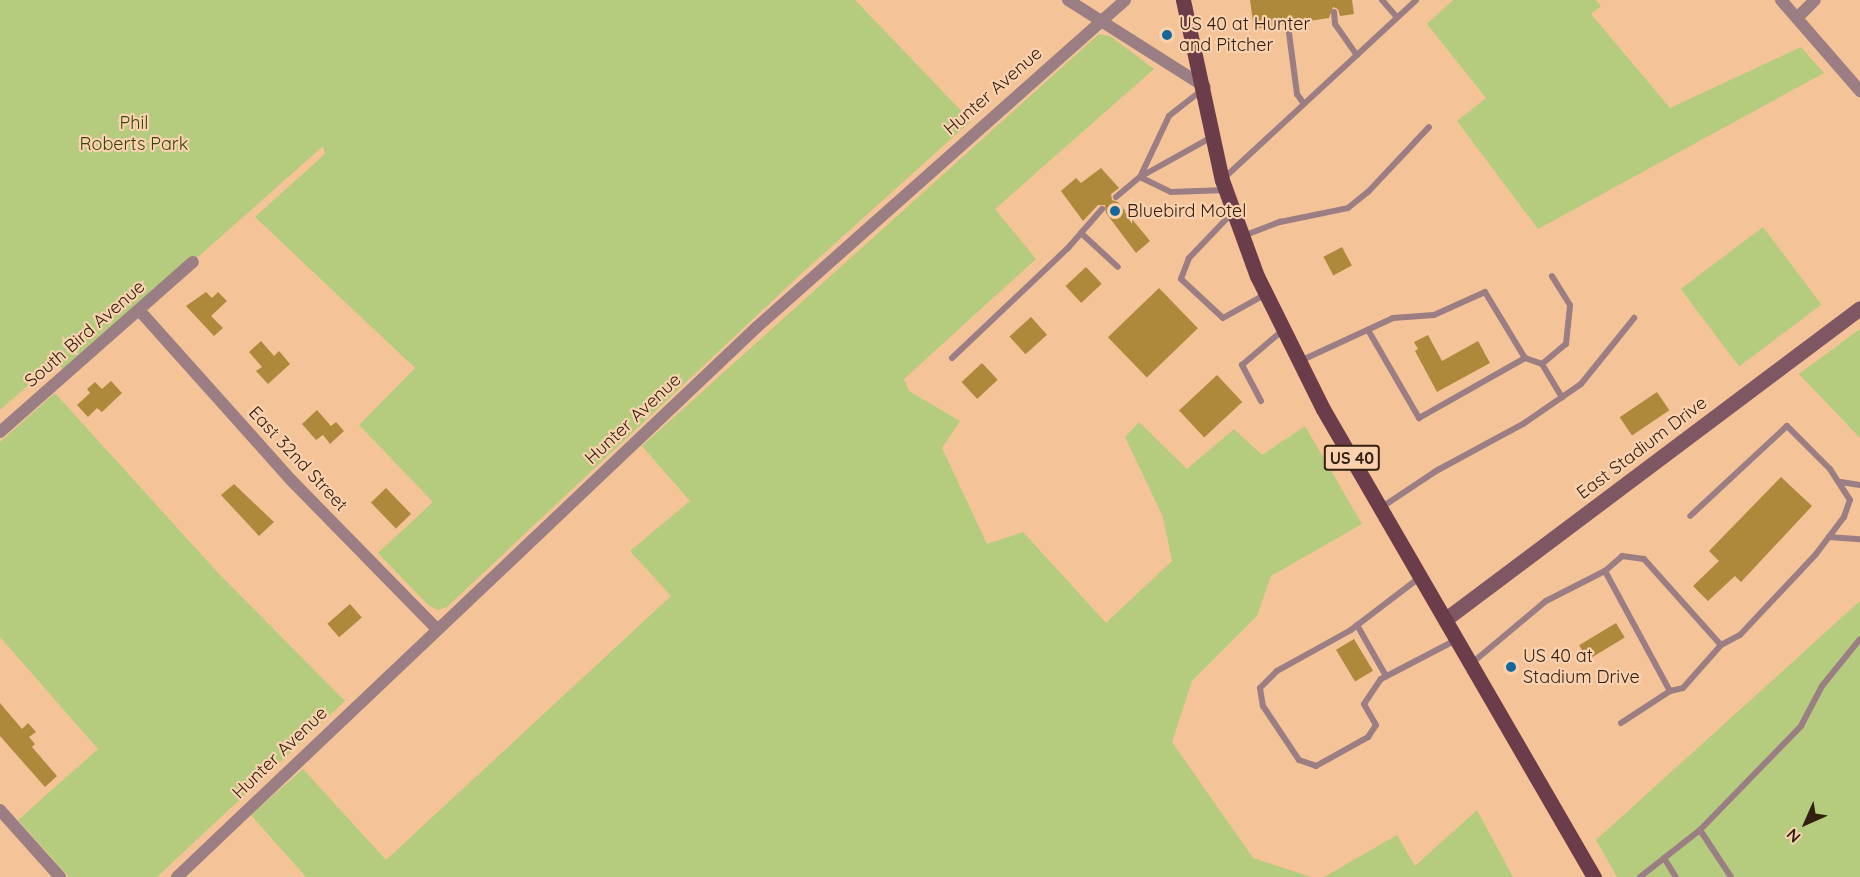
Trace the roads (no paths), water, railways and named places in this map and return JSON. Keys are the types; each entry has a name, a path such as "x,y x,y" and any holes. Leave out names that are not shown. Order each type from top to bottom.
{"main road":[{"name":"US 40","path":"1184,0 1205,87 1212,136 1224,185 1266,294 1300,362 1381,507 1447,618 1594,877"},
{"name":"East Stadium Drive","path":"1447,618 1860,308"}],"street":[{"path":"1068,0 1205,87"},
{"name":"Hunter Avenue","path":"177,877 436,628 757,327 1125,0"},
{"path":"1781,0 1860,92"},
{"path":"1797,18 1815,0"},
{"name":"South Bird Avenue","path":"0,432 193,262"},
{"name":"East 32nd Street","path":"139,310 291,480 436,628"},
{"path":"0,810 60,877"}],"lane":[{"path":"1382,0 1397,17"},
{"path":"1140,177 1171,192 1224,185 1304,104 1416,0"},
{"path":"1334,12 1335,24 1357,55"},
{"path":"1288,33 1297,94 1304,104"},
{"path":"1140,177 1169,116 1205,87"},
{"path":"1242,236 1280,222 1348,207 1368,192 1429,127"},
{"path":"1116,197 1140,177 1212,136"},
{"path":"952,358 1081,233 1102,209"},
{"path":"1234,212 1189,258 1181,279 1223,318 1266,294"},
{"path":"1081,233 1118,267"},
{"path":"1542,364 1566,344 1569,305 1552,276"},
{"path":"1300,362 1393,318 1434,315 1485,292 1525,358 1542,364 1562,397"},
{"path":"1381,507 1581,384 1634,318"},
{"path":"1261,401 1242,365 1283,329"},
{"path":"1368,330 1419,418 1525,358"},
{"path":"1621,723 1670,691 1683,688 1721,645 1740,635 1829,537 1848,509 1850,500 1841,482 1787,426 1690,516"},
{"path":"1841,482 1860,485"},
{"path":"1829,537 1860,539"},
{"path":"1472,663 1546,601 1605,571 1622,556 1644,559 1721,645"},
{"path":"1605,571 1670,691"},
{"path":"1422,576 1357,625 1277,670 1260,688 1263,706 1299,760 1316,766 1368,737 1376,725 1364,704 1370,692 1386,676 1458,639"},
{"path":"1357,625 1386,676"},
{"path":"1640,877 1700,830 1801,726 1822,686 1860,639"},
{"path":"1700,830 1731,877"},
{"path":"1664,858 1676,877"}],"place":[{"name":"US 40 at Hunter and Pitcher","path":"1167,35"},
{"name":"Bluebird Motel","path":"1115,211"},
{"name":"US 40 at Stadium Drive","path":"1511,667"}],"park label":[{"name":"Phil Roberts Park","path":"134,134"}]}
